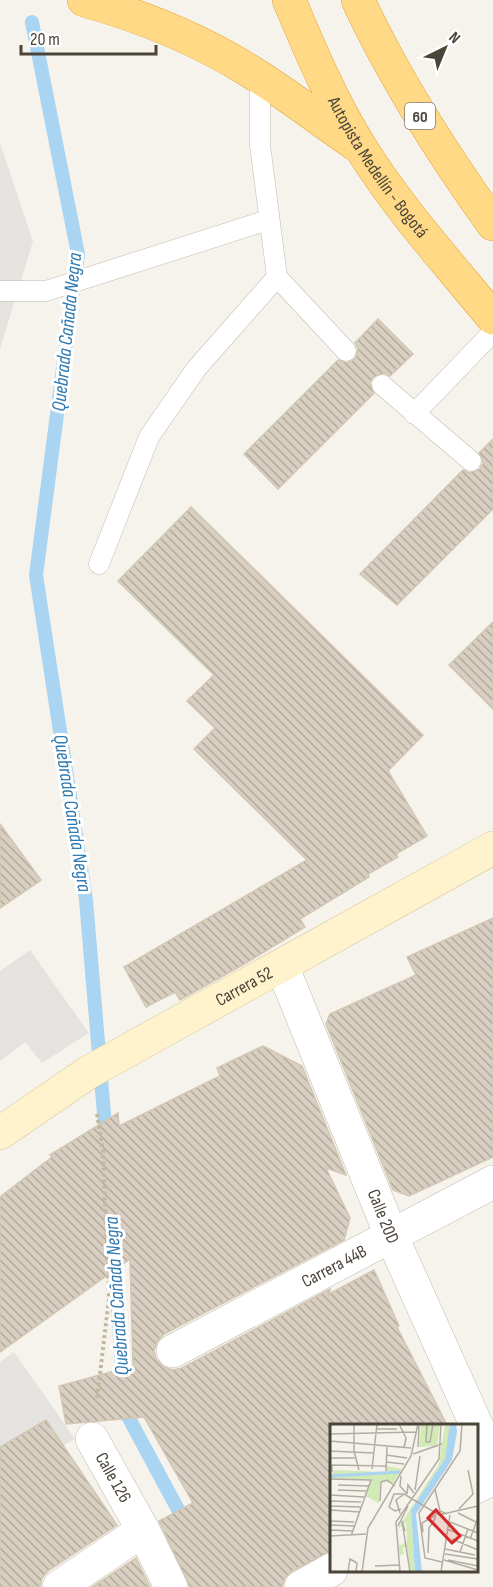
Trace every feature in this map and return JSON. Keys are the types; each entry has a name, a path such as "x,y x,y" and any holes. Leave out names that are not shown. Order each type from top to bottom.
{"highway":[{"path":"84,0 136,15 222,55 361,148"},
{"name":"Autopista Medellín - Bogotá","path":"289,0 315,61 361,148 428,239 493,318"},
{"name":"60","path":"358,0 398,80 443,154 493,224"}],"main road":[{"name":"Carrera 52","path":"0,1133 91,1072 493,848"}],"street":[{"name":"Calle 20D","path":"282,966 391,1235 476,1424"},
{"name":"Carrera 44B","path":"173,1352 493,1182"},
{"name":"Calle 20D","path":"478,1428 493,1461"},
{"name":"Calle 126","path":"92,1439 143,1530 171,1587"},
{"path":"478,1487 493,1478"},
{"path":"59,1587 143,1530"},
{"path":"301,1587 330,1571"}],"lane":[{"path":"260,79 260,145 277,277 346,351"},
{"path":"0,291 46,291 268,219"},
{"path":"99,564 149,437 196,369 277,277"},
{"path":"414,414 493,332"},
{"path":"382,385 471,461"}],"path":[{"name":"Calle 126","path":"91,1072 103,1151 109,1298 92,1439"}],"shaded area":[{"path":"0,143 33,241 0,349"},
{"path":"30,950 89,1033 42,1063 25,1042 0,1061 0,971"},
{"path":"14,1352 75,1439 0,1481 0,1362"}],"building":[{"path":"378,319 413,354 390,376 384,373 373,377 370,383 374,393 278,489 244,454 338,360 348,363 355,359 358,349 355,343"},
{"path":"493,439 493,509 397,605 360,574 463,470 469,473 480,469 483,463 479,453"},
{"path":"191,507 423,735 388,771 427,836 396,854 398,857 368,874 369,877 300,919 305,927 246,963 180,1000 175,992 146,1007 124,967 307,860 194,749 215,728 187,701 214,675 118,581"},
{"path":"493,622 493,709 449,665"},
{"path":"0,824 41,880 0,908"},
{"path":"493,918 493,1157 409,1196 393,1190 326,1024 330,1014 416,975 407,957"},
{"path":"263,1046 302,1066 346,1175 326,1168 350,1218 344,1240 164,1334 157,1342 154,1351 156,1359 164,1367 173,1370 182,1368 330,1289 329,1294 374,1270 399,1326 397,1327 446,1424 330,1424 330,1552 292,1571 285,1578 282,1587 190,1587 159,1521 193,1503 144,1417 66,1424 59,1386 133,1366 130,1259 0,1352 0,1197 52,1157 50,1155 118,1113 119,1126 220,1076 217,1068"},
{"path":"46,1420 117,1525 48,1571 42,1578 40,1587 0,1587 0,1447"},
{"path":"136,1558 150,1587 92,1587"}],"waterway":[{"name":"Quebrada Cañada Negra","path":"32,22 78,254 36,575 86,900 106,1138"},
{"name":"Quebrada Cañada Negra","path":"114,1253 125,1411 187,1526"}]}
